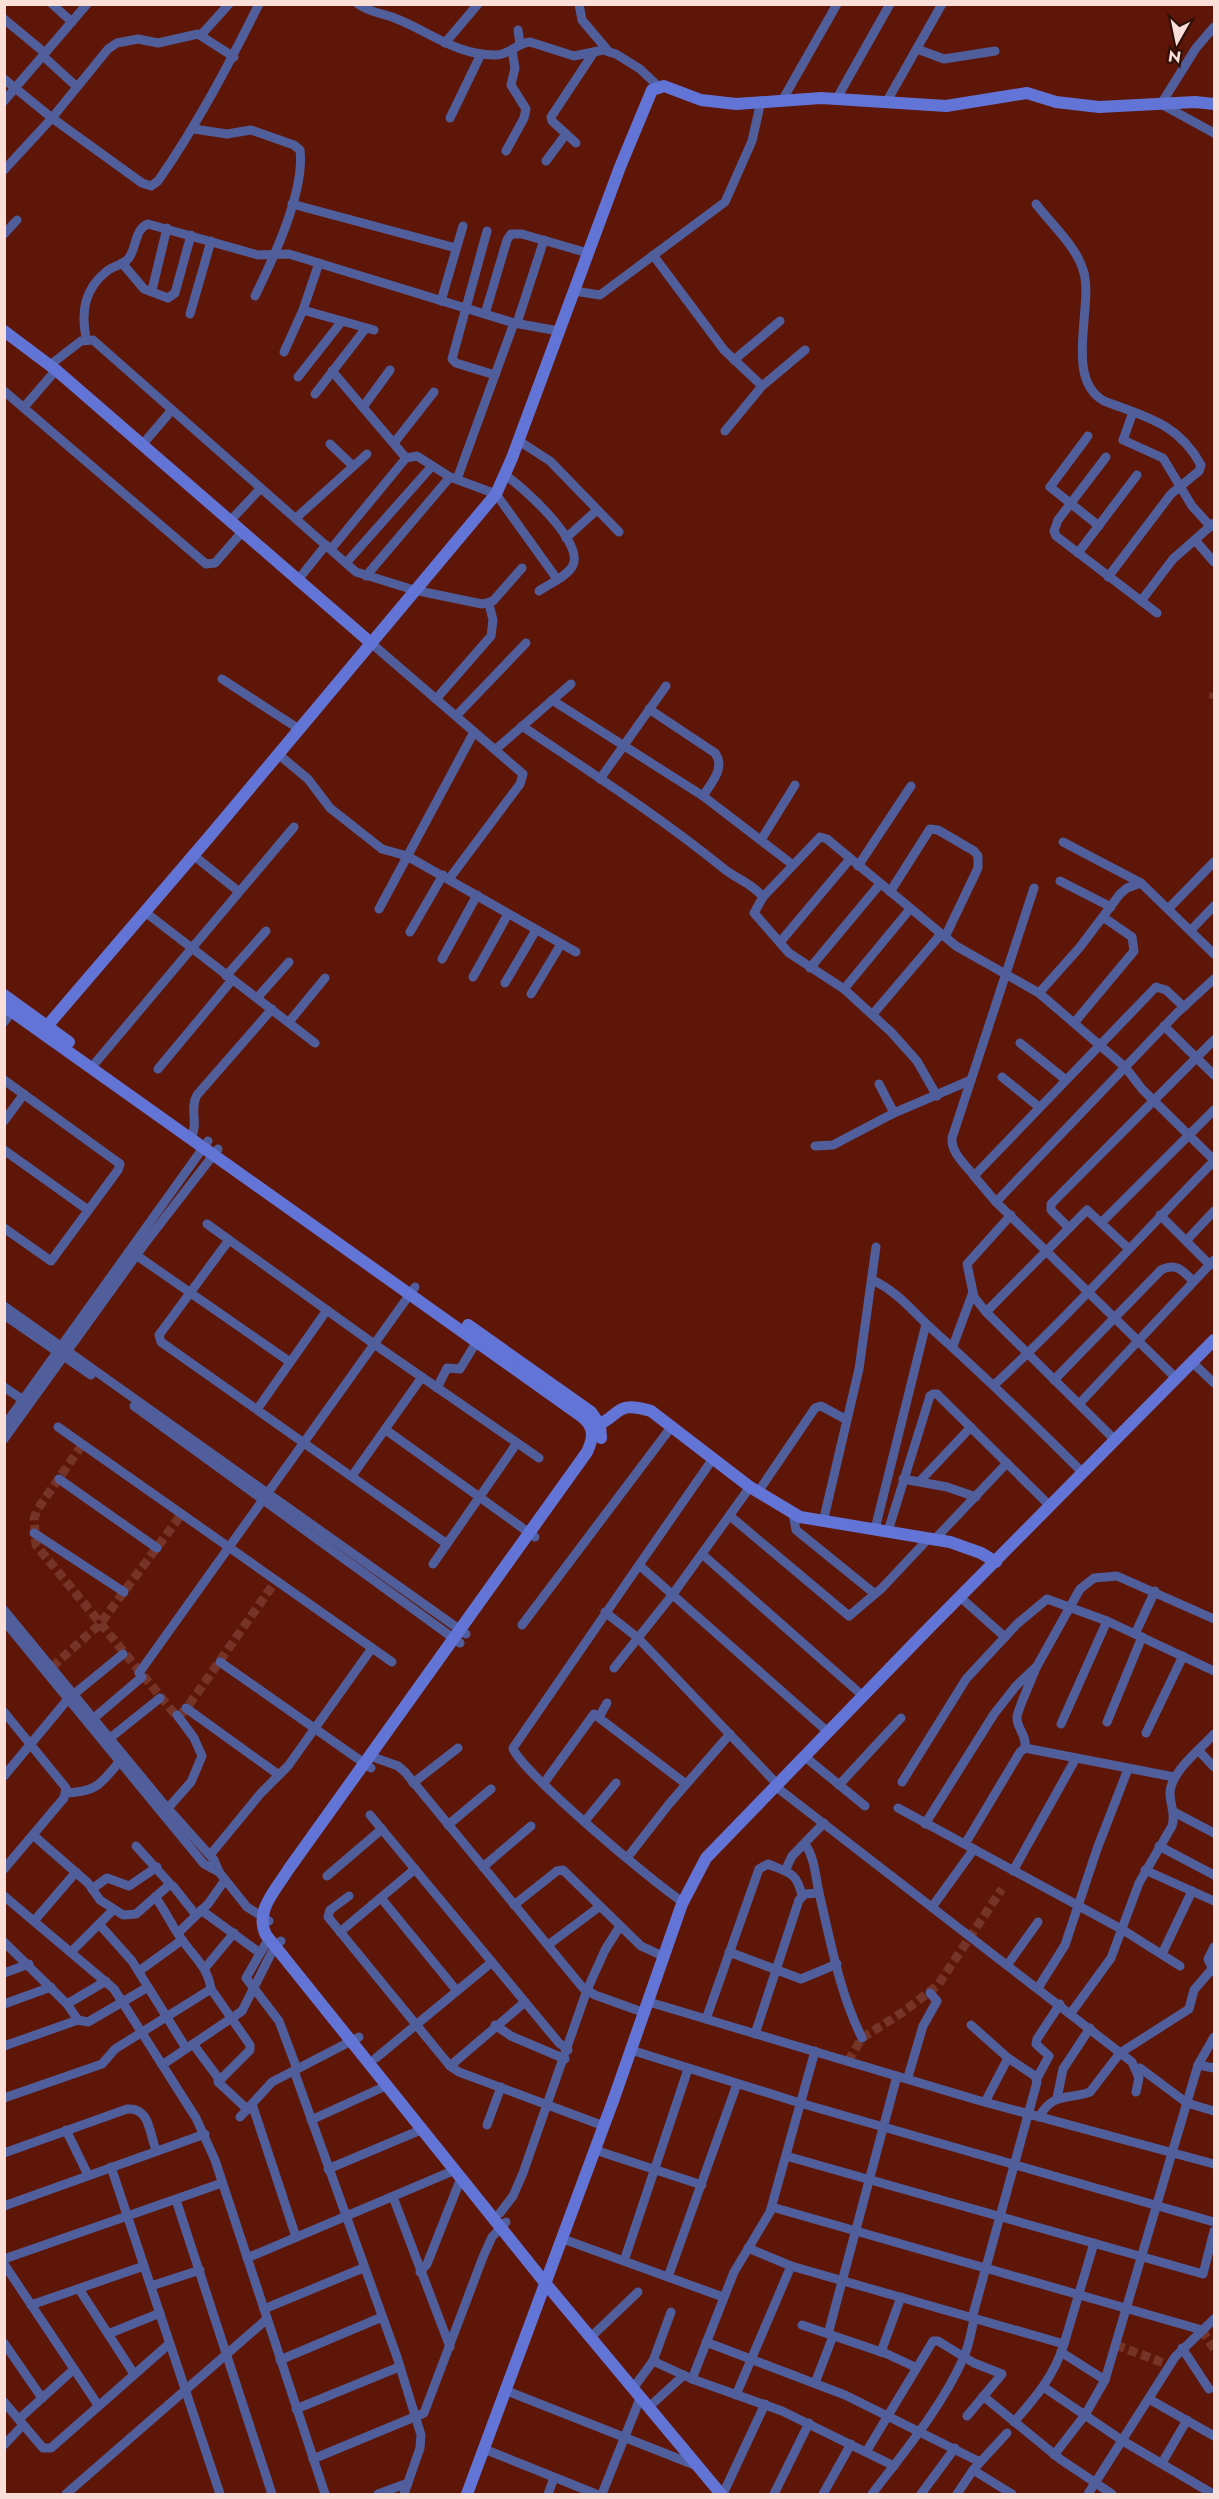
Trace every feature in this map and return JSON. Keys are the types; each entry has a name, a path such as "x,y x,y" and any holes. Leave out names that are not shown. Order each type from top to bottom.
{"street":[{"path":"52,4 72,22"},
{"path":"4,101 87,4"},
{"path":"201,35 229,4"},
{"path":"4,79 52,118 148,186 158,182 194,129 234,57 259,4"},
{"path":"358,4 445,43 481,54 497,55 535,42 574,56 594,51 609,52 631,62 658,86 670,87 700,100 716,103 837,98 958,105 1027,93 1076,105 1195,102 1215,104"},
{"path":"445,43 478,4"},
{"path":"579,4 582,20 609,52"},
{"path":"783,99 837,4"},
{"path":"837,98 890,4"},
{"path":"887,101 942,4"},
{"path":"388,16 390,5"},
{"path":"4,19 77,87"},
{"path":"1161,104 1196,48 1215,27"},
{"path":"506,151 524,118 526,109 511,85 519,30"},
{"path":"5,168 52,118 108,49 117,43 142,39 161,43 189,34 201,35 234,57"},
{"path":"916,49 944,59 995,51"},
{"path":"576,143 552,121 552,115 594,51"},
{"path":"450,118 481,54"},
{"path":"44,1029 194,855 496,494 519,441 574,291 584,251 648,98 658,86"},
{"path":"574,291 592,296 600,295 728,198 752,141 761,101"},
{"path":"1161,104 1215,133"},
{"path":"194,129 227,134 251,130 298,148 300,155 292,204 275,255 255,296"},
{"path":"546,161 566,134"},
{"path":"292,204 456,249"},
{"path":"1036,204 1078,257 1085,275 1082,360 1093,392 1104,401 1172,428 1200,462 1199,471 1176,490 1108,577"},
{"path":"4,234 17,220"},
{"path":"86,338 82,314 86,298 103,275 129,258 142,226 152,224 258,255 289,254 516,323 559,331"},
{"path":"441,300 463,226"},
{"path":"152,290 167,228"},
{"path":"487,231 453,361 495,375"},
{"path":"485,314 509,236 517,233 584,251"},
{"path":"122,263 144,289 152,290 157,296 168,298 176,293 191,235"},
{"path":"366,576 453,478 516,323 544,240"},
{"path":"190,314 212,241"},
{"path":"653,255 734,360 762,386"},
{"path":"284,352 303,310 319,263"},
{"path":"303,310 370,329 315,394"},
{"path":"298,377 342,321"},
{"path":"734,360 780,321"},
{"path":"4,331 53,368 297,581 521,770 523,779 446,877 410,932"},
{"path":"25,406 53,368 86,338"},
{"path":"86,338 96,342 346,564 366,576 414,590 489,604"},
{"path":"725,431 762,386 805,350"},
{"path":"363,408 390,370"},
{"path":"333,371 406,458"},
{"path":"4,391 25,406 206,564 214,563 242,532"},
{"path":"394,443 434,392"},
{"path":"142,445 171,411"},
{"path":"1133,412 1122,439 1160,456 1176,490 1213,525 1176,557 1142,601"},
{"path":"1088,436 1051,485 1051,489 1099,526"},
{"path":"519,441 550,461 619,532"},
{"path":"330,444 353,466"},
{"path":"296,518 367,454"},
{"path":"297,581 406,458 417,456 453,478 496,494 557,579"},
{"path":"1106,457 1054,526 1054,531 1108,577 1157,613"},
{"path":"346,564 432,466"},
{"path":"505,475 535,500 566,538 573,551 573,564 539,591"},
{"path":"1078,553 1137,475"},
{"path":"230,521 260,489"},
{"path":"566,538 597,510"},
{"path":"1195,540 1215,562"},
{"path":"489,604 522,568"},
{"path":"436,699 491,636 494,628 489,604"},
{"path":"456,716 526,643"},
{"path":"222,679 299,729"},
{"path":"496,749 571,684"},
{"path":"600,779 666,686"},
{"path":"552,700 702,796 793,865"},
{"path":"649,709 715,753 719,758 718,771 702,796"},
{"path":"522,726 693,842 734,876 753,885 763,897"},
{"path":"379,909 474,732"},
{"path":"278,754 308,779 330,808 382,849 407,856 576,952"},
{"path":"761,840 795,785"},
{"path":"858,866 911,786"},
{"path":"96,1062 238,891 294,828"},
{"path":"873,1014 943,936 978,868 978,856 974,851 939,830 930,829 890,892"},
{"path":"937,1096 906,1047 844,989 789,952 754,913 763,897 820,837 827,839 943,936 973,957 1039,993 1125,1067 1153,1099 1215,1160 1128,1248 1090,1291 994,1385"},
{"path":"1063,842 1141,883 1214,951"},
{"path":"194,855 238,891"},
{"path":"781,941 850,859"},
{"path":"1169,908 1215,862"},
{"path":"1060,881 1111,907"},
{"path":"1039,993 1127,888 1141,883"},
{"path":"810,968 880,884"},
{"path":"1034,888 951,1145 996,1202 1090,1291 1176,1378"},
{"path":"442,959 477,895"},
{"path":"1191,930 1215,906"},
{"path":"844,989 910,909"},
{"path":"145,912 190,949 315,1043"},
{"path":"473,977 508,914"},
{"path":"1074,1023 1134,951 1132,937 1103,917"},
{"path":"505,983 536,930"},
{"path":"158,1069 266,931"},
{"path":"531,994 561,944"},
{"path":"257,998 289,962"},
{"path":"289,1022 325,978"},
{"path":"996,1202 1164,1026 1215,979"},
{"path":"971,1173 1100,1046 1156,987 1166,990 1184,1007"},
{"path":"4,995 9,1011 44,1029 96,1062 216,1152 412,1291 591,1412 596,1426 587,1452 532,1534 371,1761 288,1870 262,1927 356,2040 458,2174 502,2221"},
{"path":"193,1135 193,1105 197,1095 272,1009"},
{"path":"1164,1026 1215,1075"},
{"path":"44,1029 193,1135"},
{"path":"1069,1228 1051,1210 1050,1204 1153,1099 1215,1040"},
{"path":"1020,1043 1066,1080"},
{"path":"1002,1077 1039,1107"},
{"path":"4,1080 120,1164 118,1170 51,1261 4,1228"},
{"path":"815,1146 832,1145 894,1113 971,1080"},
{"path":"879,1084 894,1113"},
{"path":"4,1121 24,1094"},
{"path":"1102,1222 1215,1110"},
{"path":"4,1439 205,1144"},
{"path":"4,1150 88,1210"},
{"path":"4,1426 216,1152"},
{"path":"986,1312 1087,1210 1128,1248"},
{"path":"1186,1241 1215,1211"},
{"path":"1011,1215 968,1261 967,1269 977,1302 1115,1440"},
{"path":"1078,1404 1140,1341 1212,1262 1186,1241 1160,1215"},
{"path":"207,1224 374,1344 539,1458"},
{"path":"229,1240 189,1292 159,1339 258,1408 302,1443 447,1544"},
{"path":"823,1522 848,1420 873,1280 876,1247"},
{"path":"136,1255 290,1362"},
{"path":"1054,1380 1161,1270 1169,1266 1177,1267 1193,1281"},
{"path":"873,1280 892,1289 1083,1473"},
{"path":"412,1291 477,1341 596,1426"},
{"path":"94,1718 140,1675 302,1443 412,1291"},
{"path":"948,1343 973,1292"},
{"path":"4,1306 62,1351 459,1636"},
{"path":"258,1408 327,1310"},
{"path":"4,1315 62,1351"},
{"path":"875,1528 927,1324"},
{"path":"467,2494 563,2239 683,1902 706,1858 1215,1340"},
{"path":"437,1388 447,1368 460,1369 477,1341"},
{"path":"1192,1362 1215,1383"},
{"path":"352,1476 422,1377"},
{"path":"4,1387 23,1400"},
{"path":"888,1531 930,1396 937,1394 1050,1506"},
{"path":"596,1426 624,1407 634,1406 651,1411 712,1460 793,1514 823,1522 875,1528 932,1539 981,1553 996,1562"},
{"path":"614,1668 673,1594 730,1516 754,1490 815,1408 821,1406 848,1420"},
{"path":"522,1625 672,1426"},
{"path":"58,1427 393,1662"},
{"path":"920,1481 971,1427"},
{"path":"386,1430 532,1534"},
{"path":"433,1564 517,1443"},
{"path":"683,1902 665,1891 544,1783 515,1754 514,1743 712,1460"},
{"path":"730,1516 849,1616 976,1497 1007,1463"},
{"path":"59,1479 157,1548"},
{"path":"903,1479 920,1481 976,1497"},
{"path":"793,1514 796,1530 875,1594"},
{"path":"34,1533 124,1592"},
{"path":"702,1554 863,1696"},
{"path":"639,1565 828,1732"},
{"path":"1025,1748 1025,1734 1017,1719 1037,1666 1069,1606 1087,1582 1105,1576 1117,1576 1215,1619"},
{"path":"1107,1722 1155,1591"},
{"path":"960,1597 1005,1637"},
{"path":"902,1782 966,1679 1041,1601 1053,1600 1107,1621 1215,1671"},
{"path":"4,1610 119,1762 204,1864 222,1876"},
{"path":"605,1612 638,1638 776,1785 1120,2053 1137,2070 1139,2078 1136,2091"},
{"path":"4,1621 71,1696 94,1718 210,1855 222,1876 247,1907 265,1918"},
{"path":"1061,1724 1107,1621"},
{"path":"210,1855 315,1729 372,1648"},
{"path":"4,1776 71,1696 123,1654"},
{"path":"1146,1733 1183,1656"},
{"path":"220,1662 315,1729 371,1761 398,1766 587,1990 647,2007 706,2019 897,2076 908,2077 985,2102 1215,2164"},
{"path":"925,1824 994,1714 1016,1686 1037,1666"},
{"path":"110,1738 160,1698"},
{"path":"599,1718 607,1703"},
{"path":"186,1708 279,1775"},
{"path":"4,1712 65,1784 66,1793 4,1869"},
{"path":"168,1808 191,1782 202,1756 194,1738 177,1714"},
{"path":"544,1783 594,1714 686,1784"},
{"path":"839,1785 901,1718"},
{"path":"627,1858 686,1784 730,1734"},
{"path":"1071,2013 1102,1973 1123,1930 1130,1904 1145,1870 1172,1826 1174,1812 1170,1795 1174,1778 1215,1734"},
{"path":"413,1783 458,1748"},
{"path":"964,1844 1020,1752 1025,1748 1174,1778"},
{"path":"1199,1751 1215,1767"},
{"path":"804,1756 865,1806"},
{"path":"1013,1871 1076,1758"},
{"path":"66,1793 80,1793 98,1786 119,1762"},
{"path":"1038,1988 1060,1958 1100,1840 1128,1769"},
{"path":"585,1821 616,1783"},
{"path":"448,1825 491,1789"},
{"path":"898,1808 1078,1908 1123,1930 1180,1966"},
{"path":"1174,1812 1215,1833"},
{"path":"370,1815 566,2054"},
{"path":"785,1871 792,1857 824,1823"},
{"path":"483,1867 531,1826"},
{"path":"327,1876 382,1829"},
{"path":"33,1835 76,1872 100,1900 113,1910 133,1916 172,1886"},
{"path":"805,1844 815,1866 819,1893 852,2018 862,2038"},
{"path":"136,1846 198,1913 234,1933 260,1953"},
{"path":"1159,1846 1215,1875"},
{"path":"932,1907 974,1849"},
{"path":"706,2019 759,1869 768,1864 798,1879 802,1896 755,2034"},
{"path":"92,1889 107,1878 129,1886 157,1867"},
{"path":"340,1932 415,1869"},
{"path":"514,1905 557,1871 563,1870 641,1946 665,1957"},
{"path":"1145,1870 1215,1901"},
{"path":"34,1921 76,1872"},
{"path":"139,1971 180,1936 222,1876"},
{"path":"1162,1954 1191,1891"},
{"path":"802,1896 819,1893"},
{"path":"4,1896 72,1951 106,1981 123,2001 205,2134 325,2494"},
{"path":"349,1896 328,1913 340,1932 450,2066 459,2072 604,2126"},
{"path":"155,1897 180,1936 205,1968 211,1989 251,2047 219,2079"},
{"path":"381,1898 457,1991"},
{"path":"548,1946 599,1907"},
{"path":"72,1951 113,1910"},
{"path":"1008,1964 1038,1922"},
{"path":"99,1924 139,1971 166,2017 219,2079 219,2086 250,2107 296,2237"},
{"path":"313,2459 415,2418 426,2410 483,2257 523,2173 587,1990 605,1950 620,1926"},
{"path":"205,1968 234,1933"},
{"path":"4,1941 68,2004 78,2020"},
{"path":"275,1942 260,1953 246,1978 279,2021 311,2120 382,2317 415,2418 421,2442 404,2494"},
{"path":"162,2065 242,2011 275,1942"},
{"path":"1034,2115 1057,2098 1090,2092 1120,2053 1189,2009 1194,1990 1213,1970 1208,1959 1215,1947"},
{"path":"729,1952 801,1978 837,1964"},
{"path":"376,2058 492,1962"},
{"path":"4,1973 29,1964"},
{"path":"68,2004 106,1981"},
{"path":"4,2004 51,1987"},
{"path":"4,2046 78,2020 88,2022 148,1987"},
{"path":"4,2098 102,2064 115,2049 211,1989"},
{"path":"908,2077 923,2026 936,2006 937,2001 930,1993"},
{"path":"450,2066 495,2025 525,2002"},
{"path":"872,2494 920,2431 964,2357 1016,2165 1034,2115 1037,2078 1049,2056 1036,2044 1037,2039 1060,2004"},
{"path":"495,2025 511,2036 566,2054"},
{"path":"971,2025 1008,2058 1037,2078"},
{"path":"1057,2098 1063,2069 1090,2028"},
{"path":"1054,2455 1085,2415 1105,2380 1198,2065 1215,2037"},
{"path":"356,2040 376,2058 591,2337 722,2494 765,2404"},
{"path":"240,2117 273,2082 356,2040"},
{"path":"631,2050 800,2103 1215,2222"},
{"path":"650,2406 688,2377 706,2342 723,2297 771,2207 815,2052"},
{"path":"985,2102 1008,2058"},
{"path":"1198,2065 1215,2068"},
{"path":"1140,2068 1187,2103 1215,2111"},
{"path":"624,2261 688,2069"},
{"path":"815,2383 830,2335 842,2281 897,2076"},
{"path":"668,2277 737,2084"},
{"path":"311,2120 388,2085"},
{"path":"487,2125 501,2087"},
{"path":"4,2153 135,2108 146,2116 156,2150"},
{"path":"328,2169 423,2129"},
{"path":"66,2130 88,2175"},
{"path":"4,2206 205,2134"},
{"path":"595,2150 702,2185"},
{"path":"786,2156 1215,2278"},
{"path":"111,2167 220,2494"},
{"path":"247,2258 458,2174"},
{"path":"420,2271 427,2265 458,2174"},
{"path":"4,2259 222,2183"},
{"path":"393,2198 450,2348"},
{"path":"176,2200 272,2494"},
{"path":"771,2207 987,2266 1202,2330"},
{"path":"1203,2274 1215,2231"},
{"path":"563,2239 723,2297"},
{"path":"1014,2422 1045,2388 1062,2348 1094,2243"},
{"path":"748,2248 791,2266 973,2318 1062,2348 1105,2380"},
{"path":"4,2264 98,2405"},
{"path":"31,2305 144,2266"},
{"path":"736,2395 791,2266"},
{"path":"264,2310 363,2268"},
{"path":"151,2286 200,2270"},
{"path":"79,2289 134,2374"},
{"path":"591,2337 638,2292"},
{"path":"881,2352 901,2297"},
{"path":"602,2494 625,2436 638,2392 653,2361 671,2312"},
{"path":"108,2334 160,2313"},
{"path":"280,2360 382,2317"},
{"path":"66,2494 267,2319"},
{"path":"1088,2494 1182,2348 1215,2319"},
{"path":"802,2325 881,2352 915,2367"},
{"path":"866,2452 915,2367 933,2341 938,2341 964,2357 1002,2374 967,2416"},
{"path":"706,2342 815,2383 888,2414 980,2462"},
{"path":"4,2343 42,2398"},
{"path":"4,2402 44,2448 51,2448 170,2344"},
{"path":"1182,2348 1209,2389"},
{"path":"653,2361 688,2377 765,2404 809,2423 894,2466"},
{"path":"296,2409 399,2367"},
{"path":"4,2445 42,2398 73,2370"},
{"path":"1045,2388 1123,2441 1213,2494"},
{"path":"507,2391 699,2467"},
{"path":"983,2396 1054,2455 1112,2494"},
{"path":"1149,2399 1215,2436"},
{"path":"1162,2463 1187,2420"},
{"path":"774,2494 809,2423"},
{"path":"957,2494 973,2470 1006,2433"},
{"path":"823,2494 851,2444"},
{"path":"921,2494 955,2448"},
{"path":"484,2449 596,2494"},
{"path":"973,2470 1012,2494"},
{"path":"548,2494 554,2478"},
{"path":"378,2494 408,2482"}],"tunnel":[{"path":"1213,699 1214,693"},
{"path":"82,1445 37,1510 34,1519 36,1545 174,1713 184,1712 275,1582"},
{"path":"52,1667 100,1624 181,1515"},
{"path":"848,2061 862,2038 903,2012 938,1985 1002,1889"},
{"path":"1202,2330 1214,2349"},
{"path":"1116,2345 1169,2365"}]}
